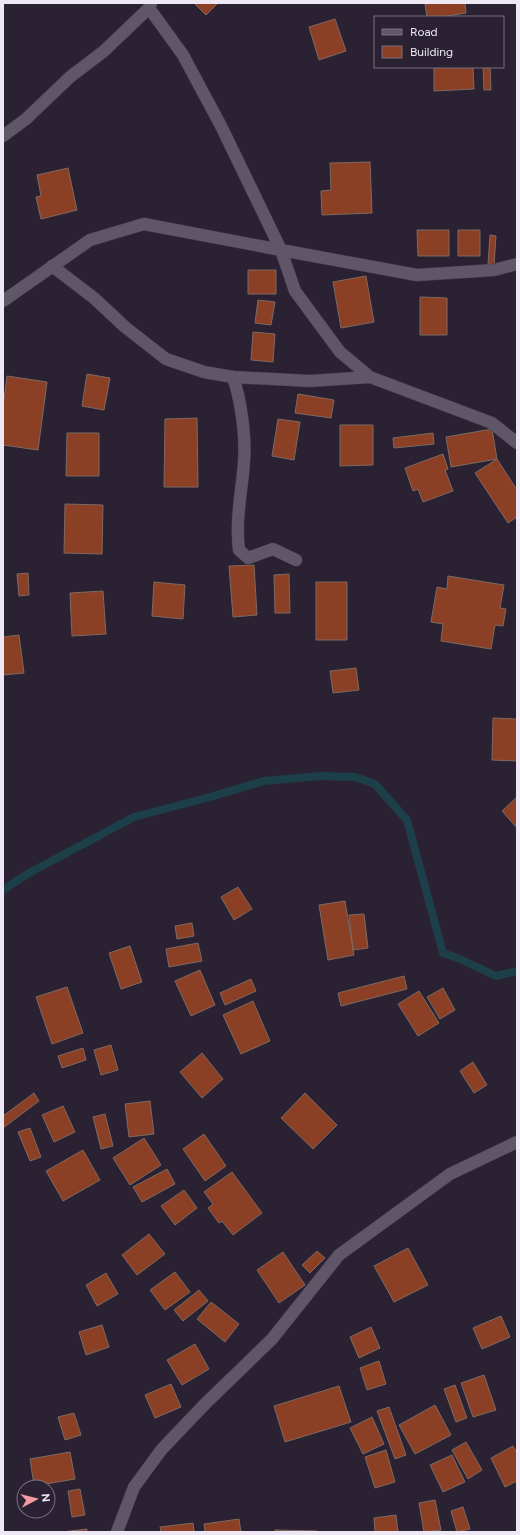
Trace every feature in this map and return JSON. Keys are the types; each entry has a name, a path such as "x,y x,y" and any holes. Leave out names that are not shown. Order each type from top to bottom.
{"street":[{"path":"3,136 26,119 70,77 104,51 150,5 183,55 221,126 281,250 296,291 340,352 370,377 492,423 517,443"},
{"path":"3,301 90,240 144,224 417,275 494,270 517,264"},
{"path":"52,266 94,298 125,327 166,359 204,372 233,377 310,381 370,377"},
{"path":"233,377 238,391 245,460 237,523 239,550 248,558 273,549 296,560"},
{"path":"117,1532 134,1488 162,1449 205,1404 272,1339 339,1255 450,1174 517,1142"}],"building":[{"path":"194,3 218,3 206,15"},
{"path":"465,3 466,13 447,16 427,16 425,4"},
{"path":"335,19 346,51 319,60 309,27"},
{"path":"434,68 473,68 474,89 434,91"},
{"path":"483,68 490,68 491,90 484,90"},
{"path":"370,162 372,213 322,215 321,191 331,190 330,163"},
{"path":"68,168 77,210 41,219 36,197 41,196 37,175"},
{"path":"417,230 449,230 449,256 418,256"},
{"path":"458,230 480,230 480,256 458,256"},
{"path":"490,235 496,236 494,265 488,264"},
{"path":"248,270 276,270 276,294 248,294"},
{"path":"366,276 374,322 341,328 333,282"},
{"path":"420,297 447,298 447,335 420,335"},
{"path":"258,300 275,302 271,325 255,323"},
{"path":"253,332 275,334 273,362 251,360"},
{"path":"87,374 110,378 104,410 82,406"},
{"path":"7,376 47,382 38,450 3,445 3,408"},
{"path":"298,394 334,400 331,418 295,413"},
{"path":"197,418 198,487 164,487 165,419"},
{"path":"278,419 300,422 294,460 272,456"},
{"path":"340,425 373,425 373,465 340,466"},
{"path":"492,429 497,459 451,467 446,437"},
{"path":"67,433 99,433 99,476 66,476"},
{"path":"433,433 434,444 394,448 393,438"},
{"path":"443,454 448,469 445,470 453,491 423,502 418,489 413,491 405,468"},
{"path":"497,459 517,490 517,517 508,523 475,473"},
{"path":"65,504 103,505 102,554 64,553"},
{"path":"254,565 257,615 233,617 229,566"},
{"path":"28,573 29,595 19,596 17,574"},
{"path":"289,574 290,613 275,613 274,575"},
{"path":"448,576 504,585 500,608 506,609 503,626 495,625 491,649 441,641 443,624 431,622 437,587 447,589"},
{"path":"154,582 185,585 183,619 152,616"},
{"path":"316,582 347,582 347,640 316,640"},
{"path":"103,591 106,634 72,636 70,593"},
{"path":"19,635 24,673 3,675 3,637"},
{"path":"356,668 359,690 333,693 330,671"},
{"path":"493,718 517,719 517,761 492,760"},
{"path":"517,797 517,828 502,811"},
{"path":"238,887 252,909 234,920 221,897"},
{"path":"345,901 354,955 328,960 319,905"},
{"path":"364,914 368,948 353,950 349,915"},
{"path":"192,923 194,936 177,939 175,926"},
{"path":"198,943 202,961 169,967 166,949"},
{"path":"130,946 142,982 121,989 109,953"},
{"path":"200,970 215,1005 191,1016 175,981"},
{"path":"404,976 407,989 341,1006 338,993"},
{"path":"251,979 256,991 225,1005 220,993"},
{"path":"67,987 83,1033 52,1044 36,997"},
{"path":"443,988 455,1010 440,1019 427,997"},
{"path":"419,991 439,1023 418,1036 398,1004"},
{"path":"253,1001 270,1041 241,1054 223,1015"},
{"path":"111,1045 118,1070 101,1075 94,1050"},
{"path":"83,1048 86,1060 62,1068 58,1056"},
{"path":"202,1053 223,1079 202,1098 180,1072"},
{"path":"473,1062 487,1085 474,1093 460,1071"},
{"path":"34,1093 39,1101 3,1128 3,1116"},
{"path":"305,1093 337,1125 313,1149 281,1118"},
{"path":"150,1101 154,1134 129,1137 125,1104"},
{"path":"63,1106 75,1132 54,1142 42,1115"},
{"path":"105,1114 113,1146 101,1149 93,1117"},
{"path":"30,1128 41,1157 30,1161 18,1132"},
{"path":"204,1134 226,1166 205,1181 183,1149"},
{"path":"144,1138 161,1165 130,1185 113,1158"},
{"path":"83,1150 100,1180 63,1201 46,1171"},
{"path":"167,1169 175,1184 142,1202 133,1187"},
{"path":"232,1172 262,1213 233,1235 222,1221 219,1223 208,1208 213,1204 204,1192"},
{"path":"184,1190 197,1208 175,1225 161,1206"},
{"path":"149,1234 165,1254 137,1275 122,1255"},
{"path":"408,1248 428,1285 394,1302 374,1266"},
{"path":"317,1251 325,1258 310,1273 302,1265"},
{"path":"283,1252 305,1285 279,1303 257,1270"},
{"path":"175,1272 190,1292 165,1310 150,1290"},
{"path":"106,1273 118,1294 97,1306 86,1285"},
{"path":"199,1290 208,1301 183,1321 174,1310"},
{"path":"211,1302 239,1324 225,1342 197,1319"},
{"path":"501,1316 510,1337 482,1349 473,1328"},
{"path":"102,1325 109,1347 86,1355 79,1332"},
{"path":"371,1327 380,1348 359,1358 350,1337"},
{"path":"195,1344 209,1369 182,1385 167,1360"},
{"path":"379,1361 386,1384 367,1390 360,1368"},
{"path":"484,1375 496,1410 473,1417 461,1383"},
{"path":"171,1384 181,1407 155,1418 145,1395"},
{"path":"455,1385 467,1418 456,1422 444,1389"},
{"path":"339,1386 351,1422 285,1442 274,1406"},
{"path":"435,1405 451,1435 415,1454 399,1425"},
{"path":"389,1407 406,1455 395,1459 377,1411"},
{"path":"74,1413 81,1435 65,1440 58,1417"},
{"path":"372,1417 384,1444 363,1454 350,1428"},
{"path":"466,1442 482,1470 468,1479 452,1450"},
{"path":"513,1446 517,1453 517,1481 505,1487 491,1458"},
{"path":"386,1450 395,1482 375,1488 365,1457"},
{"path":"70,1452 75,1479 56,1482 56,1479 33,1479 30,1459"},
{"path":"452,1455 465,1482 443,1492 430,1465"},
{"path":"80,1489 85,1515 72,1517 68,1491"},
{"path":"435,1500 441,1530 424,1532 419,1503"},
{"path":"463,1507 470,1529 457,1532 451,1511"},
{"path":"396,1515 398,1532 375,1532 374,1518"},
{"path":"239,1519 241,1532 205,1532 204,1524"},
{"path":"193,1523 194,1532 161,1532 160,1527"},
{"path":"87,1529 87,1532 62,1532"},
{"path":"275,1530 317,1531 317,1532 275,1532"}],"waterway":[{"path":"3,890 29,873 134,817 264,781 320,776 355,777 375,784 407,820 443,953 460,959 496,976 517,971"}]}
